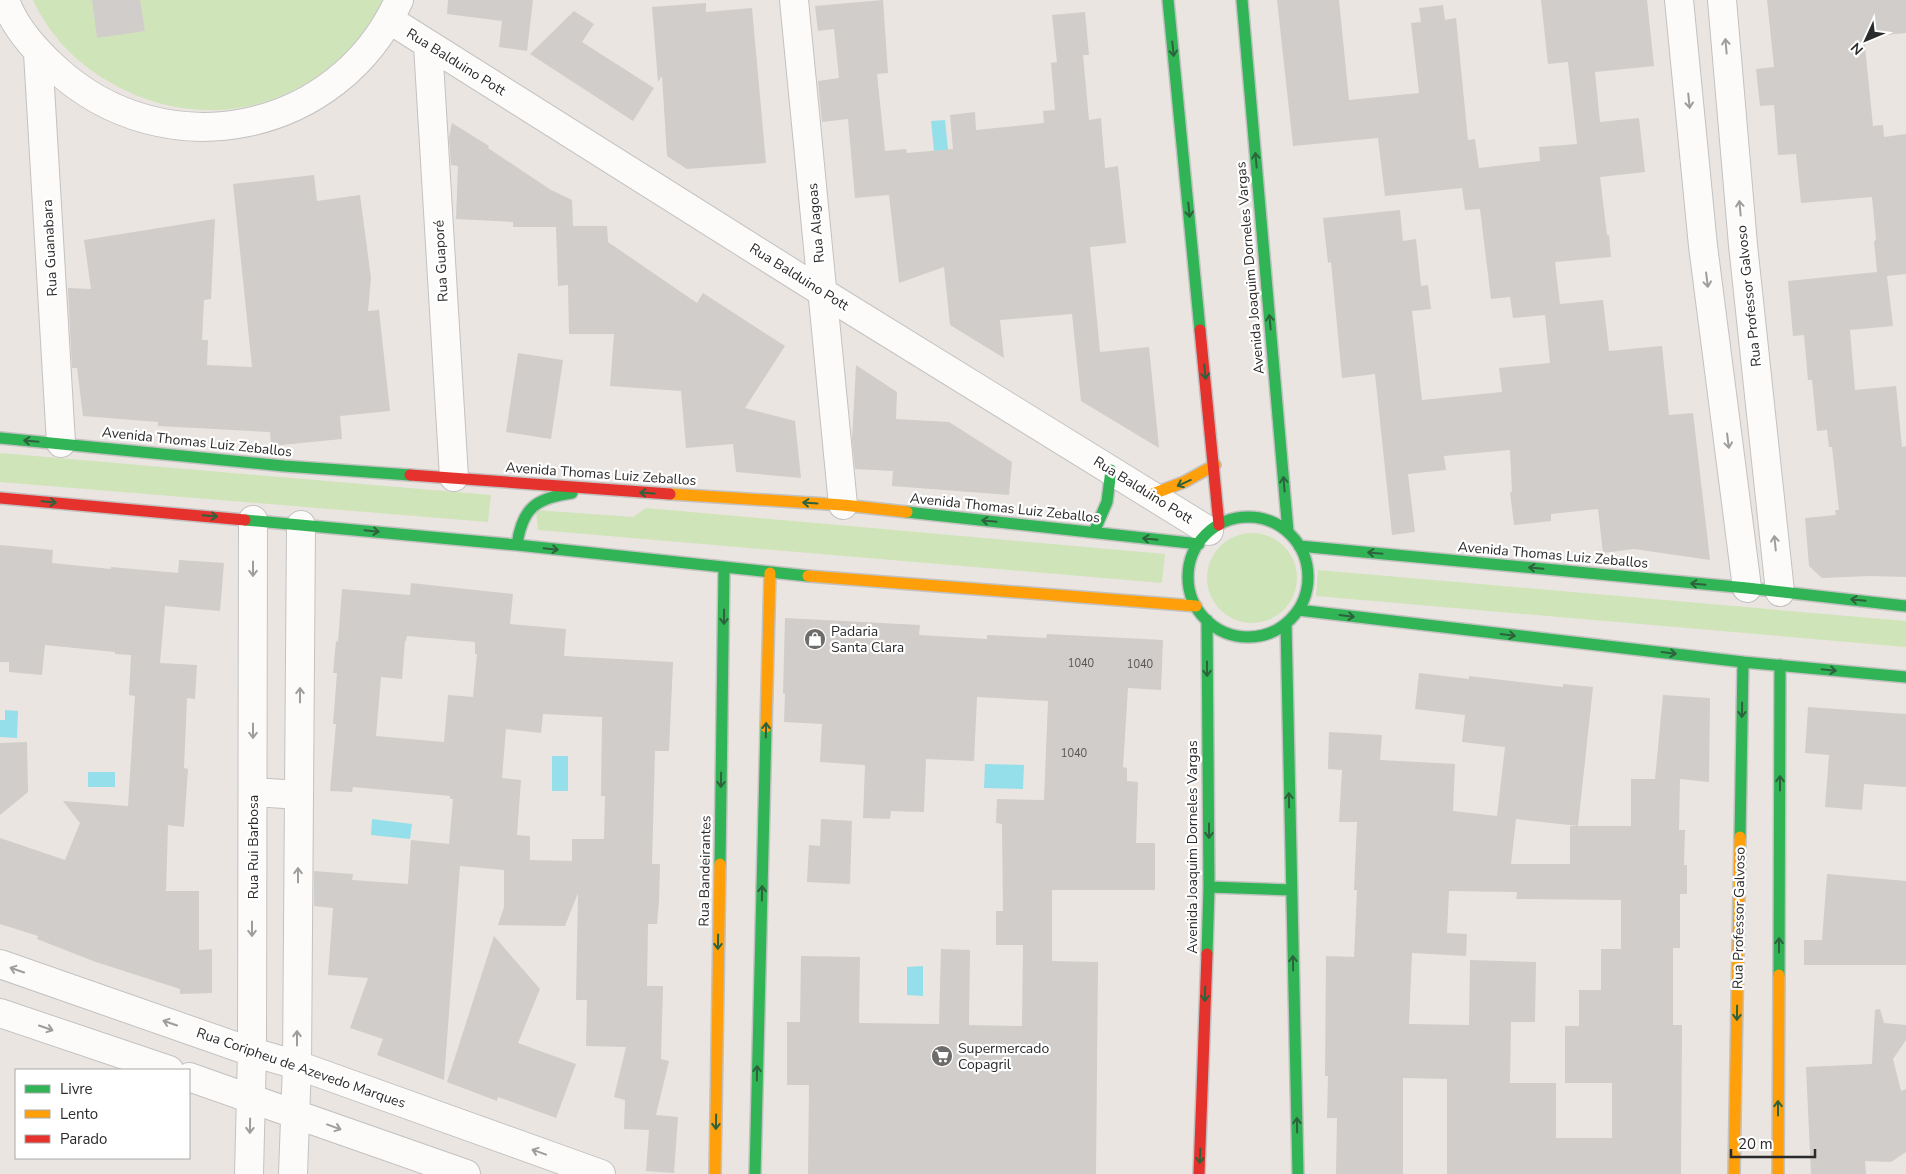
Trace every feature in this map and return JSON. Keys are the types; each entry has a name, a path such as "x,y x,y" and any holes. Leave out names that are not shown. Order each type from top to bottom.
{"street":[{"name":"Rua Alagoas","path":"794,0 843,505"},
{"path":"1168,0 1215,466 1209,533 1192,558 1188,579 1196,606 1207,620 1223,631 1244,637 1266,634 1286,624 1298,610 1306,593 1308,574 1304,556 1299,546"},
{"name":"Avenida Joaquim Dorneles Vargas","path":"1242,0 1288,532"},
{"path":"1679,0 1703,246 1747,588"},
{"name":"Rua Professor Galvoso","path":"1722,0 1743,245 1780,592"},
{"path":"4,4 38,53 72,84 111,108 155,123 201,128 246,124 289,110 329,87 363,57 394,10"},
{"name":"Rua Balduino Pott","path":"394,10 428,45 1209,533"},
{"name":"Rua Guaporé","path":"428,45 454,478"},
{"name":"Rua Guanabara","path":"38,53 61,443"},
{"path":"1703,246 1743,245"},
{"name":"Avenida Thomas Luiz Zeballos","path":"0,438 259,463 596,489 843,505 1094,532 1209,533 1235,519 1254,517 1272,522 1288,532 1299,546 1747,588 1906,606"},
{"path":"1150,495 1171,489 1215,466"},
{"path":"1094,532 1107,509 1111,470"},
{"path":"517,545 519,529 524,515 535,504 552,495 596,489"},
{"path":"0,498 517,545 724,569 1196,606"},
{"name":"Rua Rui Barbosa","path":"249,1174 252,1052 253,520"},
{"path":"293,1174 297,1065 301,524"},
{"name":"Rua Bandeirantes","path":"715,1174 720,1101 727,680 724,569"},
{"path":"755,1174 753,1103 762,681 770,573"},
{"path":"1298,610 1743,662 1906,677"},
{"name":"Avenida Joaquim Dorneles Vargas","path":"1199,1174 1209,887 1207,620"},
{"path":"1286,624 1298,1174"},
{"name":"Rua Professor Galvoso","path":"1734,1174 1742,977 1743,662"},
{"path":"1778,1174 1775,978 1780,665"},
{"path":"253,792 299,795"},
{"path":"1209,887 1291,890"},
{"name":"Rua Coripheu de Azevedo Marques","path":"0,964 252,1052 297,1065 566,1168 601,1174"},
{"path":"0,1012 166,1069"},
{"path":"190,1077 294,1112 466,1174"}],"green space":[{"path":"33,0 383,0 360,36 332,66 299,88 262,103 224,110 184,108 145,99 106,80 84,65 64,46 46,24"},
{"path":"0,453 491,495 488,522 0,482"},
{"path":"646,508 1165,554 1162,583 538,530 536,510 633,517"},
{"path":"1252,533 1269,536 1284,546 1294,561 1297,578 1294,595 1284,610 1269,620 1252,623 1235,620 1220,610 1210,595 1207,578 1210,561 1220,546 1235,536"},
{"path":"1318,570 1906,621 1906,647 1316,596"}],"water":[{"path":"945,120 948,150 934,151 931,121"},
{"path":"5,710 18,711 17,738 0,737 0,720 5,720"},
{"path":"552,756 568,756 568,791 552,791"},
{"path":"985,764 1024,765 1023,789 984,788"},
{"path":"88,772 115,772 115,787 88,787"},
{"path":"372,819 412,824 410,839 371,835"},
{"path":"923,966 923,996 907,995 907,967"}],"building":[{"path":"92,0 140,0 145,31 97,38"},
{"path":"448,0 533,0 527,51 499,47 502,21 447,14"},
{"path":"883,0 888,73 877,74 885,151 906,149 907,153 953,149 950,115 975,112 976,130 1044,123 1043,111 1055,110 1051,63 1057,62 1052,15 1085,12 1089,55 1083,55 1089,120 1101,118 1105,168 1118,166 1126,243 1090,247 1100,352 1149,347 1159,448 1081,401 1072,314 1000,320 1004,358 950,325 944,267 899,283 889,195 855,198 848,119 822,122 818,81 839,78 834,29 818,31 815,6"},
{"path":"1277,0 1339,0 1349,100 1419,93 1411,23 1421,22 1419,8 1443,5 1445,20 1456,18 1468,140 1475,139 1479,168 1540,161 1539,147 1577,144 1568,62 1548,64 1541,0 1647,0 1654,66 1595,72 1600,122 1639,118 1645,172 1600,177 1611,257 1555,262 1560,304 1603,300 1609,351 1662,346 1669,415 1693,413 1710,560 1634,549 1603,553 1598,509 1551,514 1551,521 1514,525 1510,492 1512,492 1510,450 1444,456 1446,470 1408,474 1415,532 1392,535 1375,374 1342,378 1331,262 1328,263 1323,218 1400,210 1403,241 1416,239 1421,286 1428,285 1431,309 1412,311 1422,400 1502,392 1499,368 1550,363 1545,315 1513,318 1510,297 1491,299 1480,209 1465,210 1462,188 1385,196 1378,138 1293,146"},
{"path":"1767,0 1906,0 1906,33 1864,37 1873,126 1883,125 1884,137 1906,134 1906,274 1887,276 1893,326 1850,330 1855,390 1896,386 1902,447 1906,446 1906,577 1822,578 1809,566 1805,518 1836,515 1835,510 1839,510 1832,447 1829,447 1827,430 1817,431 1812,380 1808,380 1804,335 1793,336 1788,281 1877,272 1874,241 1876,240 1872,197 1801,203 1796,154 1778,155 1774,105 1760,106 1756,69 1774,67"},
{"path":"706,3 706,12 752,8 766,163 687,169 667,156 662,76 658,82 652,7"},
{"path":"574,11 594,24 582,42 654,88 633,121 530,54"},
{"path":"452,123 489,146 488,148 551,190 572,200 573,226 607,226 608,242 697,303 703,293 785,346 745,408 795,421 801,478 736,472 733,444 686,448 681,391 610,386 614,334 569,334 568,285 558,286 556,227 513,227 513,222 456,219 458,166 451,165 449,138"},
{"path":"314,175 317,201 360,195 371,278 368,311 379,310 390,411 340,416 342,439 271,446 270,432 158,426 158,422 83,416 77,368 72,368 68,288 91,289 84,240 215,219 211,299 204,300 202,340 208,340 207,365 252,367 233,184"},
{"path":"518,353 563,360 551,439 506,432"},
{"path":"856,365 897,392 896,419 949,422 1012,462 1009,495 892,486 893,471 855,469 852,440"},
{"path":"0,545 53,550 52,563 111,569 111,567 178,573 179,560 224,563 220,611 165,606 160,663 197,665 195,699 187,698 184,768 188,769 184,827 168,825 166,891 199,891 199,950 212,949 212,993 180,994 180,989 93,961 37,939 38,936 0,924 0,838 65,860 80,823 63,801 128,806 135,696 129,695 131,655 45,645 42,675 9,672 9,662 0,662"},
{"path":"411,583 513,594 510,624 566,629 564,656 673,662 669,751 655,751 652,864 660,864 659,901 657,924 648,924 647,986 663,986 661,1059 669,1061 656,1115 678,1117 674,1173 646,1171 649,1130 624,1129 625,1100 614,1097 626,1047 586,1046 587,1000 576,1000 578,893 565,926 498,925 504,907 504,870 460,866 444,1080 377,1055 383,1039 350,1028 368,978 328,975 333,908 314,906 314,871 353,874 352,880 408,884 411,840 449,844 453,799 450,799 450,796 353,787 352,792 330,791 336,724 333,724 337,673 333,673 336,641 338,642 342,589 410,595","holes":["407,636 475,642 475,654 477,654 473,697 448,695 444,742 376,736 381,677 402,679","543,714 602,717 601,796 605,796 604,839 572,839 572,861 530,860 530,836 517,835 521,780 502,778 506,729 541,733"]},
{"path":"785,618 920,625 919,635 987,639 987,635 1046,638 1047,634 1163,640 1161,690 1128,688 1123,767 1127,768 1127,781 1138,782 1136,843 1155,843 1155,890 1052,890 1052,961 1098,962 1096,1174 808,1174 809,1085 787,1085 787,1022 800,1022 801,956 860,957 859,1023 939,1024 941,949 970,950 969,1025 1022,1026 1023,945 996,945 996,911 1003,911 1002,824 996,823 997,799 1044,800 1048,701 977,697 974,761 926,759 924,812 891,811 890,819 863,818 865,765 820,762 822,724 784,722"},
{"path":"1419,673 1469,679 1469,676 1563,687 1563,684 1593,687 1578,826 1631,826 1631,779 1655,779 1663,695 1710,698 1709,782 1680,779 1679,830 1685,830 1684,865 1687,865 1687,894 1680,894 1680,948 1673,948 1673,1025 1682,1025 1681,1174 1447,1174 1447,1079 1403,1078 1403,1174 1336,1174 1337,1118 1327,1118 1328,1076 1325,1076 1326,956 1354,957 1357,890 1354,890 1357,822 1339,822 1342,770 1328,769 1329,732 1382,735 1380,760 1455,764 1453,811 1497,816 1505,747 1462,742 1465,715 1415,709","holes":["1516,819 1578,826 1570,826 1570,864 1511,864","1449,891 1517,892 1516,899 1621,900 1621,949 1601,949 1601,990 1579,990 1579,1026 1565,1026 1565,1083 1612,1083 1612,1138 1556,1138 1556,1083 1510,1083 1511,1022 1535,1022 1536,962 1470,960 1469,1025 1409,1024 1412,953 1466,956 1467,934 1447,933"]},
{"path":"1808,707 1906,714 1906,787 1864,784 1862,810 1825,807 1829,755 1805,753"},
{"path":"27,742 28,792 0,815 0,743"},
{"path":"821,819 852,821 850,884 807,882 809,845 820,846"},
{"path":"1827,874 1906,881 1906,965 1804,965 1804,940 1822,940"},
{"path":"494,936 540,989 518,1043 576,1064 556,1118 498,1097 497,1101 447,1082"},
{"path":"1880,1009 1884,1023 1906,1025 1906,1040 1893,1059 1901,1091 1906,1089 1906,1152 1891,1162 1865,1161 1866,1174 1811,1174 1806,1067 1872,1064 1875,1010"}],"traffic: fast":[{"path":"1168,0 1200,330"},
{"path":"1242,0 1288,532"},
{"path":"0,438 284,466 410,475"},
{"path":"1094,532 1107,502 1111,470"},
{"path":"517,545 523,522 533,507 549,498 572,493"},
{"path":"907,512 1199,544"},
{"path":"1248,517 1260,518 1271,522 1281,527 1290,535 1298,544 1303,554 1307,565 1308,577 1307,589 1303,600 1298,610 1290,619 1281,627 1271,632 1260,636 1248,637 1236,636 1225,632 1215,627 1206,619 1198,610 1193,600 1189,589 1188,577 1189,565 1193,554 1198,544 1206,535 1215,527 1225,522 1236,518 1248,517"},
{"path":"245,520 517,545 808,576"},
{"path":"1299,546 1747,588 1906,606"},
{"path":"720,864 724,569"},
{"path":"1298,610 1743,662 1906,677"},
{"path":"1207,620 1209,887 1207,954"},
{"path":"1286,624 1298,1174"},
{"path":"1740,837 1743,662"},
{"path":"1779,975 1780,665"},
{"path":"755,1174 766,727"},
{"path":"1209,887 1291,890"}],"traffic: slow":[{"path":"1150,495 1184,482 1215,465"},
{"path":"670,494 843,505 907,512"},
{"path":"766,727 770,573"},
{"path":"808,576 1196,606"},
{"path":"1734,1174 1740,837"},
{"path":"715,1174 720,864"},
{"path":"1778,1174 1779,975"}],"traffic: jam":[{"path":"1200,330 1219,525"},
{"path":"410,475 670,494"},
{"path":"0,498 245,520"},
{"path":"1199,1174 1207,954"}],"place":[{"name":"Padaria Santa Clara","path":"815,639"},
{"name":"Supermercado Copagril","path":"942,1056"}]}
